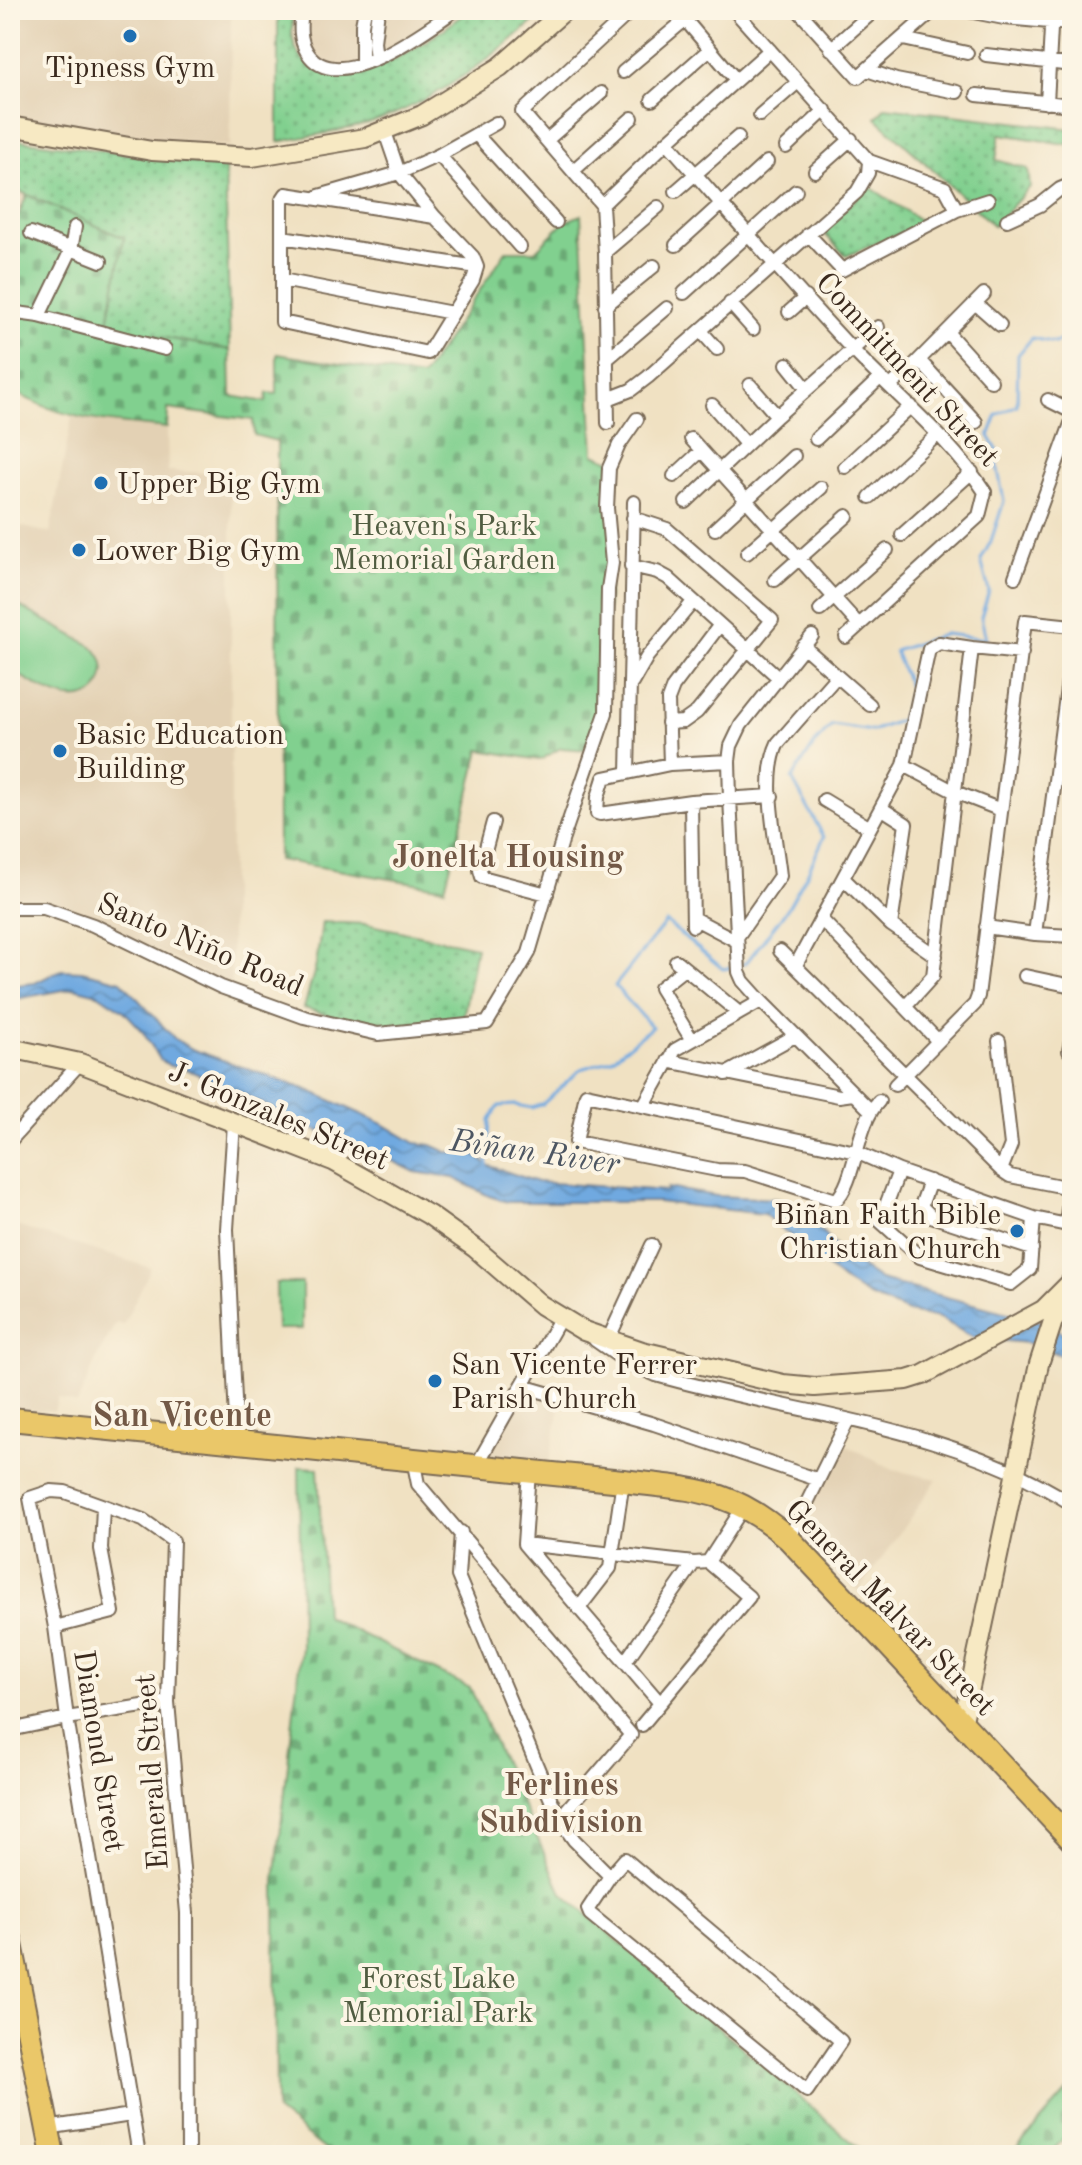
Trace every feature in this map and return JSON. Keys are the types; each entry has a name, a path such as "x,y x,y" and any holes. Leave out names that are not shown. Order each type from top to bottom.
{"highway":[{"name":"General Malvar Street","path":"10,1419 529,1471 718,1494 758,1513 789,1539 1072,1840"},
{"path":"10,1939 53,2155"}],"street":[{"path":"302,10 302,43 312,59 320,65 342,70 376,58 419,35 455,10"},
{"path":"362,63 365,10"},
{"path":"376,58 374,42 378,10"},
{"path":"10,126 152,151 252,157 365,138 422,115 500,67 565,10"},
{"path":"608,423 602,205 522,112 632,10"},
{"path":"734,10 869,161 945,188 957,210"},
{"path":"831,49 875,10"},
{"path":"806,13 831,49 858,77 934,10"},
{"path":"963,10 1004,18 1051,16 1072,24"},
{"path":"623,72 681,15 736,80"},
{"path":"1047,103 1051,16"},
{"path":"903,39 967,53"},
{"path":"652,100 710,49"},
{"path":"602,205 770,50"},
{"path":"986,55 1072,65"},
{"path":"867,70 896,80 957,92"},
{"path":"760,115 798,82"},
{"path":"547,140 601,93"},
{"path":"977,95 1072,105"},
{"path":"786,147 825,110"},
{"path":"574,170 632,118"},
{"path":"314,198 399,173 496,123"},
{"path":"385,132 399,173 473,257 477,267 473,280 428,353 282,322 282,200 286,194 435,217"},
{"path":"476,134 556,222"},
{"path":"676,191 738,137"},
{"path":"815,171 851,139"},
{"name":"Commitment Street","path":"667,142 852,349 911,406 972,472 985,492 979,516 846,637"},
{"path":"439,155 520,247"},
{"path":"608,399 652,382 730,303 857,192 868,173 869,161"},
{"path":"676,245 767,162"},
{"path":"1007,220 1040,205 1060,189 1072,184"},
{"path":"684,293 796,191"},
{"path":"808,234 842,270 957,210 988,200"},
{"path":"605,252 658,207"},
{"path":"39,316 71,250 75,227"},
{"path":"31,233 101,261"},
{"path":"282,237 477,267"},
{"path":"605,306 654,266"},
{"path":"282,280 452,313"},
{"path":"789,312 806,297"},
{"path":"816,439 885,382 919,360 980,298 1000,325"},
{"path":"730,303 753,329"},
{"path":"606,360 667,308"},
{"path":"10,312 39,316 165,349"},
{"path":"686,502 746,444 878,327"},
{"path":"701,331 717,349"},
{"path":"947,332 991,381"},
{"path":"919,360 976,422"},
{"path":"787,364 807,389"},
{"path":"750,385 777,416"},
{"path":"1048,400 1072,412"},
{"path":"712,405 746,444"},
{"path":"845,467 911,406"},
{"name":"Santo Niño Road","path":"10,908 44,908 93,925 221,987 273,1008 378,1034 487,1023 529,953 606,713 608,589 612,563 607,508 609,468 619,445 637,419"},
{"path":"1015,577 1072,421"},
{"path":"870,497 937,435"},
{"path":"691,439 859,625"},
{"path":"674,476 701,451"},
{"path":"715,529 794,456"},
{"path":"902,535 972,472"},
{"path":"747,553 821,488"},
{"path":"628,773 634,502"},
{"path":"775,580 847,516"},
{"path":"633,518 667,529 772,620 697,712 683,722 668,723"},
{"path":"820,610 887,550"},
{"path":"631,566 668,578 692,603 778,677"},
{"path":"632,683 647,657 692,603"},
{"path":"900,1080 975,1004 1025,621 1072,626"},
{"path":"670,764 668,700 673,687 719,626"},
{"path":"780,951 900,1080 1001,1170 1010,1176 1065,1187 1070,1193 1069,1225 1034,1218 899,1171 856,1152 586,1094 576,1142 717,1170 745,1171 833,1200 841,1196 856,1152 874,1105 853,1094 743,981 736,946 731,746 741,725 812,636"},
{"path":"796,965 904,765 929,649 939,643 1022,653"},
{"path":"803,646 870,705"},
{"path":"906,1006 933,976 972,648"},
{"path":"1035,934 1072,650"},
{"path":"736,946 780,876 771,763 778,743 836,677"},
{"path":"729,761 670,764 604,778 596,810 600,814 691,801 772,796"},
{"path":"904,765 955,792 1001,810"},
{"path":"824,800 870,828"},
{"path":"691,801 694,923 736,946"},
{"path":"881,808 906,824 891,925"},
{"path":"493,822 480,870 482,877 547,894"},
{"path":"843,878 891,925 936,956"},
{"path":"821,919 938,1041"},
{"path":"986,927 1072,936"},
{"path":"692,1040 660,988 680,965 739,1013"},
{"path":"1025,976 1072,986"},
{"path":"644,1105 675,1050 761,1001"},
{"path":"1069,1051 1072,1035"},
{"path":"726,1074 795,1036"},
{"path":"999,1041 1011,1145 1001,1170"},
{"name":"J. Gonzales Street","path":"10,1048 80,1063 333,1161 407,1202 475,1248 541,1305 584,1331 642,1351 783,1384 815,1387 907,1380 923,1375 1043,1310 1072,1281"},
{"path":"668,1061 839,1096 853,1094"},
{"path":"10,1141 80,1063"},
{"path":"234,1123 227,1229 237,1442"},
{"path":"899,1171 880,1221 920,1257 1011,1284 1030,1269 1034,1218"},
{"path":"930,1181 921,1206 931,1216 1032,1249"},
{"path":"608,1340 652,1245"},
{"path":"962,1725 1039,1364 1053,1321 1072,1298"},
{"path":"475,1468 561,1317"},
{"path":"584,1331 628,1363 656,1375 942,1443 1014,1470 1072,1504"},
{"path":"522,1386 654,1424 816,1479"},
{"path":"789,1539 816,1479 848,1420"},
{"path":"413,1459 418,1484 631,1735 559,1819"},
{"path":"529,1471 524,1544 660,1703"},
{"path":"579,1608 610,1568 623,1481"},
{"name":"Emerald Street","path":"30,1498 51,1491 65,1492 143,1520 173,1541 168,1702 187,1913 188,2155"},
{"name":"Diamond Street","path":"30,1498 55,1627 67,1718 139,2155"},
{"path":"708,1562 744,1506"},
{"path":"55,1627 113,1612 101,1549 103,1507"},
{"path":"461,1532 458,1576 559,1819 574,1840 610,1876"},
{"path":"524,1544 708,1562 749,1597 642,1725"},
{"path":"625,1662 694,1563"},
{"path":"10,1730 168,1702"},
{"path":"625,1859 841,2041 807,2091 590,1914 588,1909 610,1876 625,1859"},
{"path":"47,2128 131,2115"}],"shaded area":[{"path":"10,10 231,10 230,146 148,142 10,118"},
{"path":"279,10 547,10 496,54 435,95 369,123 278,142"},
{"path":"10,187 27,195 10,235"},
{"path":"72,417 167,428 168,471 231,474 231,986 96,922 52,905 10,906 10,524 50,533"},
{"path":"10,1224 151,1268 123,1325 116,1323 97,1357 77,1404 58,1398 54,1411 10,1408"},
{"path":"524,1391 561,1403 548,1466 486,1460"},
{"path":"844,1444 893,1470 937,1479 859,1591 792,1534"}],"green space":[{"path":"278,10 294,10 293,40 303,59 324,73 341,75 359,73 396,59 473,10 547,10 464,76 419,103 370,123 278,142"},
{"path":"885,107 1072,129 1072,145 1000,134 996,160 1028,169 1030,187 994,226 876,118"},
{"path":"10,139 225,166 230,350 107,327 124,238 10,187"},
{"path":"870,187 924,223 846,256 821,230"},
{"name":"Heaven's Park Memorial Garden","path":"27,195 124,238 107,327 230,350 231,396 266,402 267,393 277,394 277,354 422,377 506,251 535,251 564,222 581,215 594,454 616,463 601,715 587,750 561,748 540,760 480,750 445,888 278,860 277,441 254,435 253,420 168,409 167,428 105,421 48,408 10,389 10,235"},
{"path":"10,601 92,646 104,668 95,692 85,697 63,697 10,670"},
{"path":"322,922 366,924 476,947 463,1019 387,1027 304,1008 316,965"},
{"path":"276,1283 302,1283 302,1329 277,1329"},
{"name":"Forest Lake Memorial Park","path":"299,1467 318,1468 325,1616 470,1688 562,1893 867,2155 332,2155 276,2111 275,1881 301,1647"},
{"path":"1072,2086 1072,2129 1049,2155 1011,2155"}],"water":[{"path":"61,970 82,971 121,981 175,1039 194,1050 308,1090 383,1124 415,1143 431,1145 447,1152 475,1154 487,1165 537,1182 667,1191 667,1188 717,1196 778,1199 812,1221 847,1258 880,1280 1047,1323 1072,1339 1072,1359 1028,1343 974,1338 939,1318 908,1312 869,1296 845,1282 764,1214 658,1202 508,1202 454,1178 415,1172 381,1155 349,1146 226,1086 181,1067 170,1066 160,1059 141,1029 124,1011 98,994 74,988 10,1000 10,986 35,983"}],"waterway":[{"path":"743,964 788,908 824,837 792,779 815,743 832,725 872,731 901,720 910,689 895,651 945,634 986,639 981,617 989,591 981,560 991,541 1004,501 997,465 999,453 989,436 997,415 1017,405 1018,355 1032,338 1055,343 1072,335"},
{"name":"Biñan River","path":"487,1167 490,1120 499,1106 532,1108 543,1104 581,1069 612,1059 652,1027 615,986 666,922 723,969 735,967"}],"place":[{"name":"Tipness Gym","path":"130,36"},
{"name":"Upper Big Gym","path":"101,483"},
{"name":"Lower Big Gym","path":"79,550"},
{"name":"Basic Education Building","path":"60,751"},
{"name":"Biñan Faith Bible Christian Church","path":"1017,1231"},
{"name":"San Vicente Ferrer Parish Church","path":"435,1381"}],"district":[{"name":"Jonelta Housing","path":"508,856"},
{"name":"San Vicente","path":"182,1414"},
{"name":"Ferlines Subdivision","path":"561,1802"}]}
